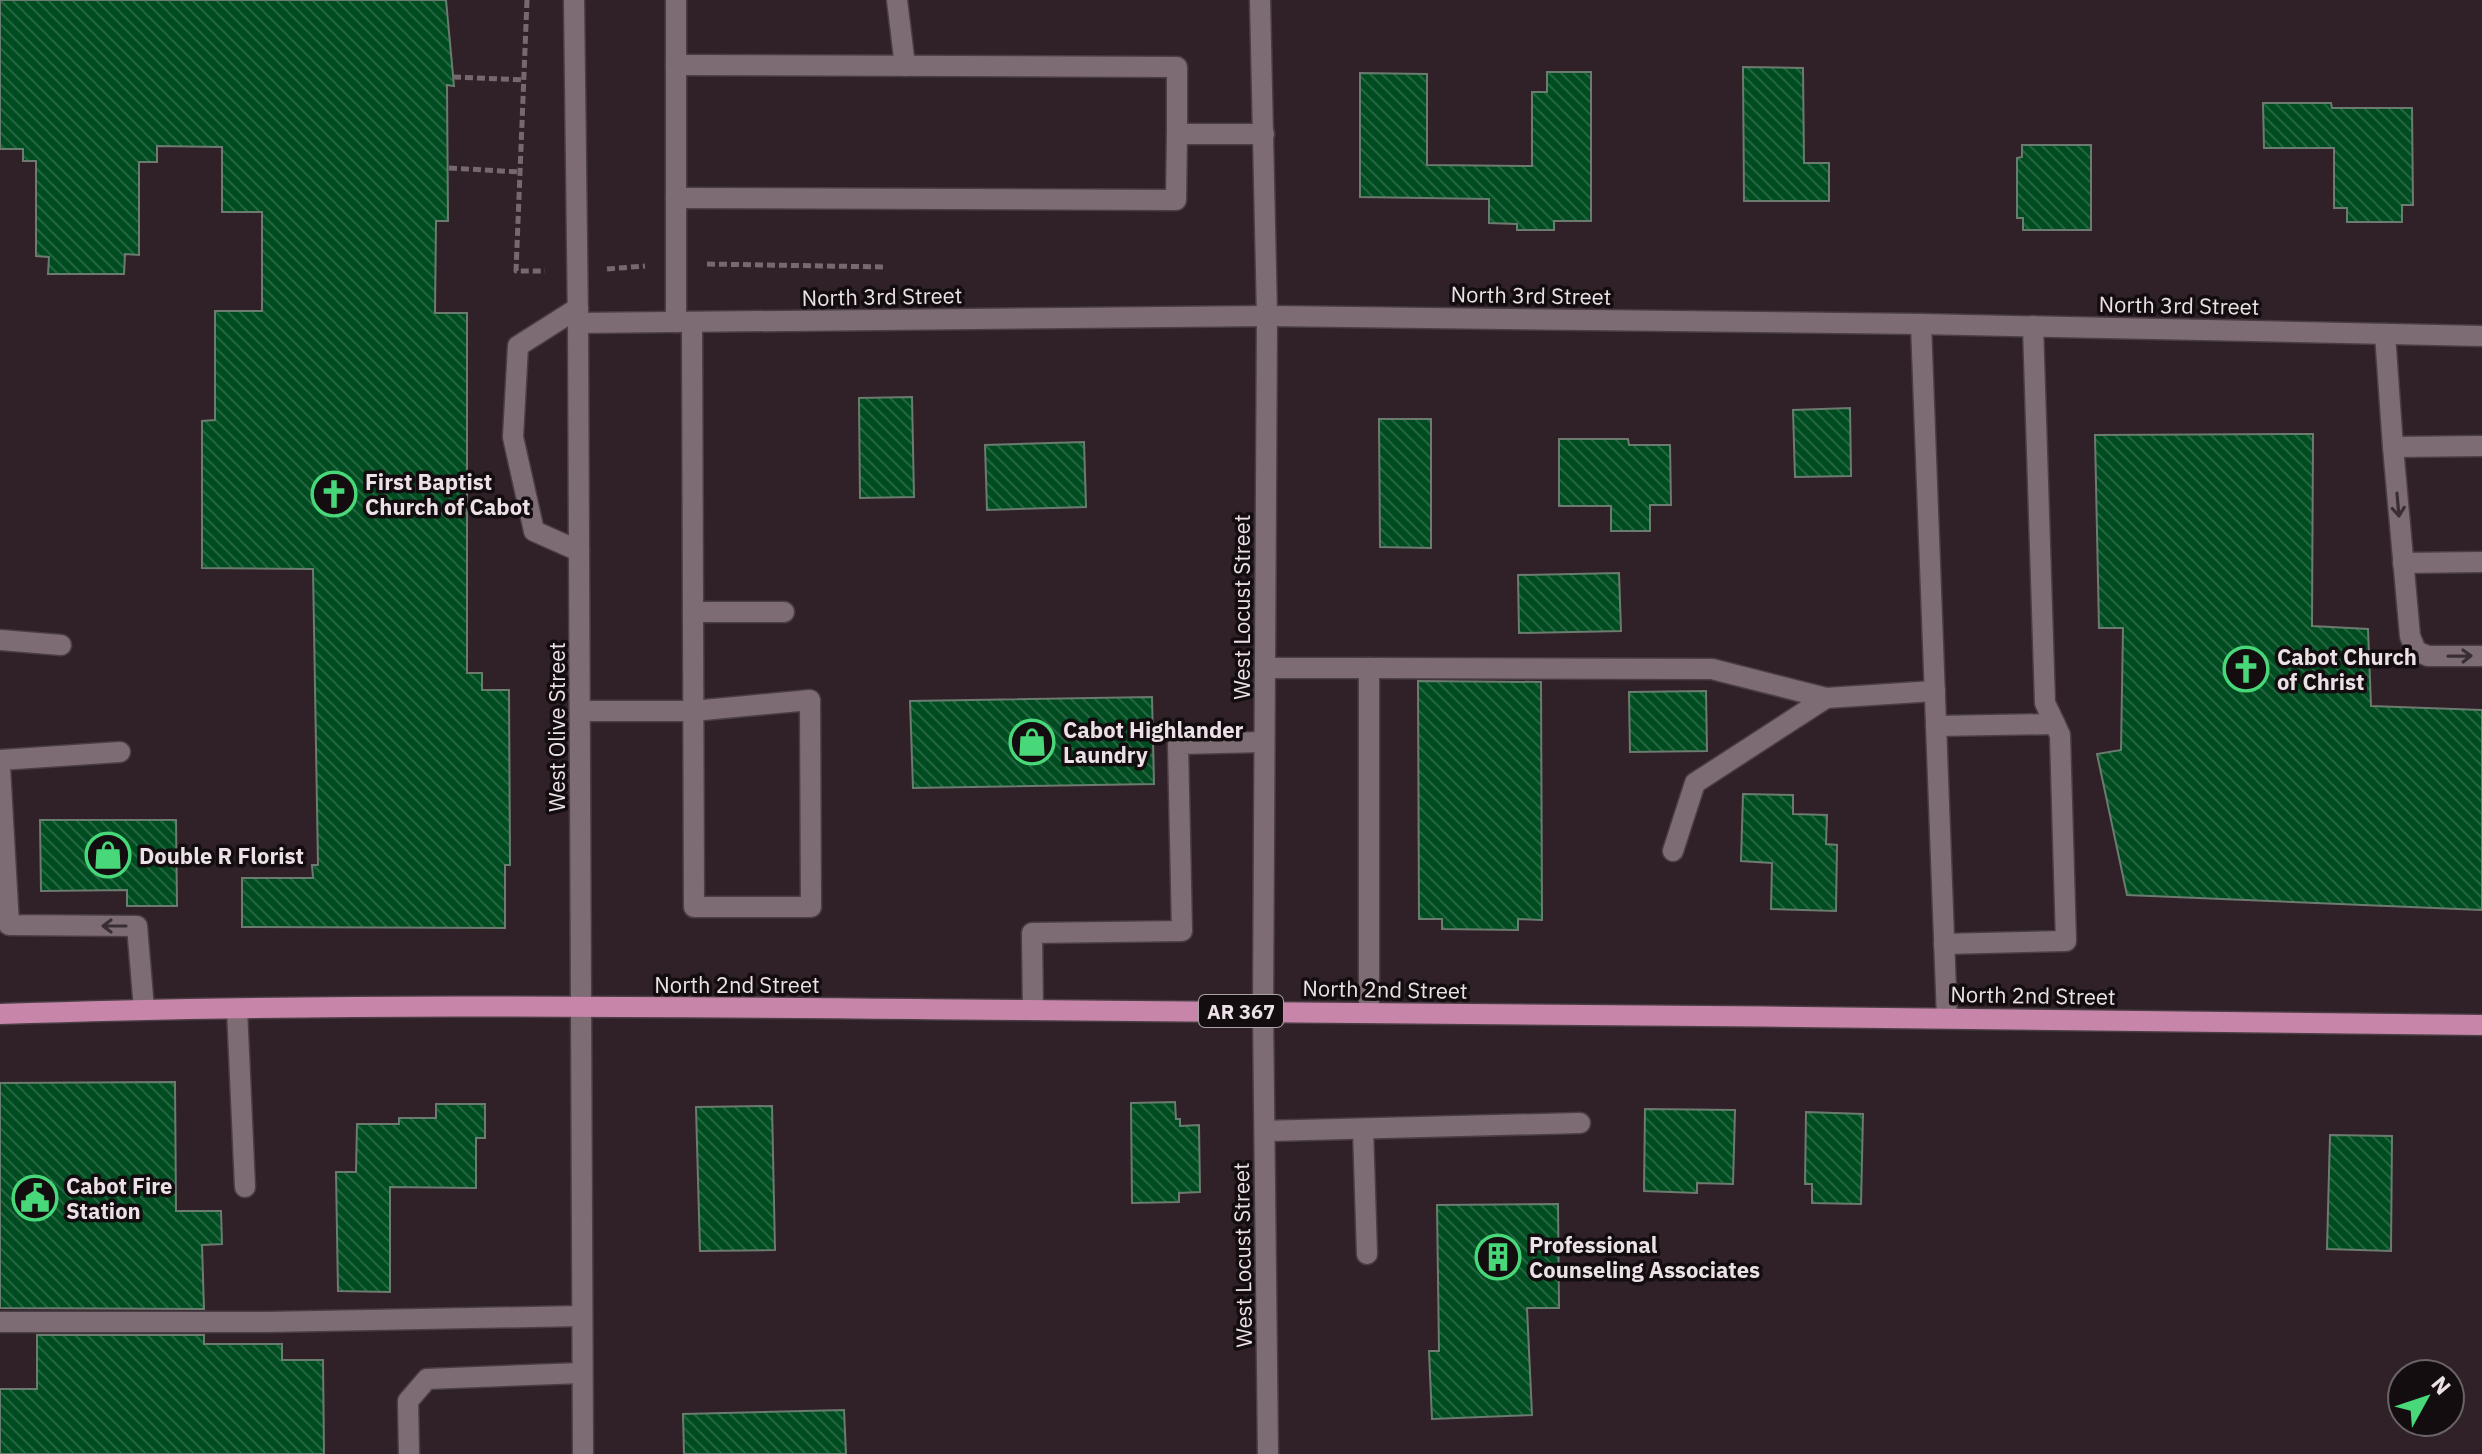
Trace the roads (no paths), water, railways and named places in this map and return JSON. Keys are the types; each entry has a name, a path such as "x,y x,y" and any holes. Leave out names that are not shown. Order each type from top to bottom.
{"main road":[{"name":"North 2nd Street","path":"0,1014 144,1009 582,1007 1369,1012 2482,1025"}],"street":[{"name":"West Olive Street","path":"574,0 583,1454"},
{"path":"580,711 693,711 810,700 811,907 694,907 693,711 693,612 684,322 676,264 676,0"},
{"path":"897,0 905,66"},
{"name":"West Locust Street","path":"1260,0 1267,316 1263,1011 1268,1454"},
{"path":"676,65 1177,67 1176,200 676,198"},
{"path":"1177,134 1264,134"},
{"name":"North 3rd Street","path":"578,315 684,322 1267,316 1921,324 2482,336"},
{"path":"578,315 518,346 513,437 534,531 579,551"},
{"path":"1921,324 1947,1018"},
{"path":"1944,944 2066,941 2060,735 2045,703 2033,326"},
{"path":"2385,334 2410,636 2416,651 2428,656 2482,656"},
{"path":"2393,447 2482,446"},
{"path":"2403,563 2482,562"},
{"path":"693,612 784,612"},
{"path":"0,640 61,645"},
{"path":"1265,668 1712,669 1826,698 1935,691"},
{"path":"1369,668 1369,1012"},
{"path":"1673,851 1695,783 1826,698"},
{"path":"1936,726 2055,724"},
{"path":"1033,1010 1032,933 1182,931 1178,744 1264,742"},
{"path":"0,760 120,752"},
{"path":"0,767 9,925 137,926 144,1009"},
{"path":"237,1009 245,1187"},
{"path":"1265,1131 1580,1123"},
{"path":"1363,1129 1367,1254"},
{"path":"0,1322 252,1322 580,1316"},
{"path":"409,1454 408,1401 427,1379 582,1373"}],"place":[{"name":"First Baptist Church of Cabot","path":"334,494"},
{"name":"Cabot Church of Christ","path":"2246,669"},
{"name":"Cabot Highlander Laundry","path":"1032,742"},
{"name":"Double R Florist","path":"108,855"},
{"name":"Cabot Fire Station","path":"35,1198"},
{"name":"Professional Counseling Associates","path":"1498,1257"}]}
